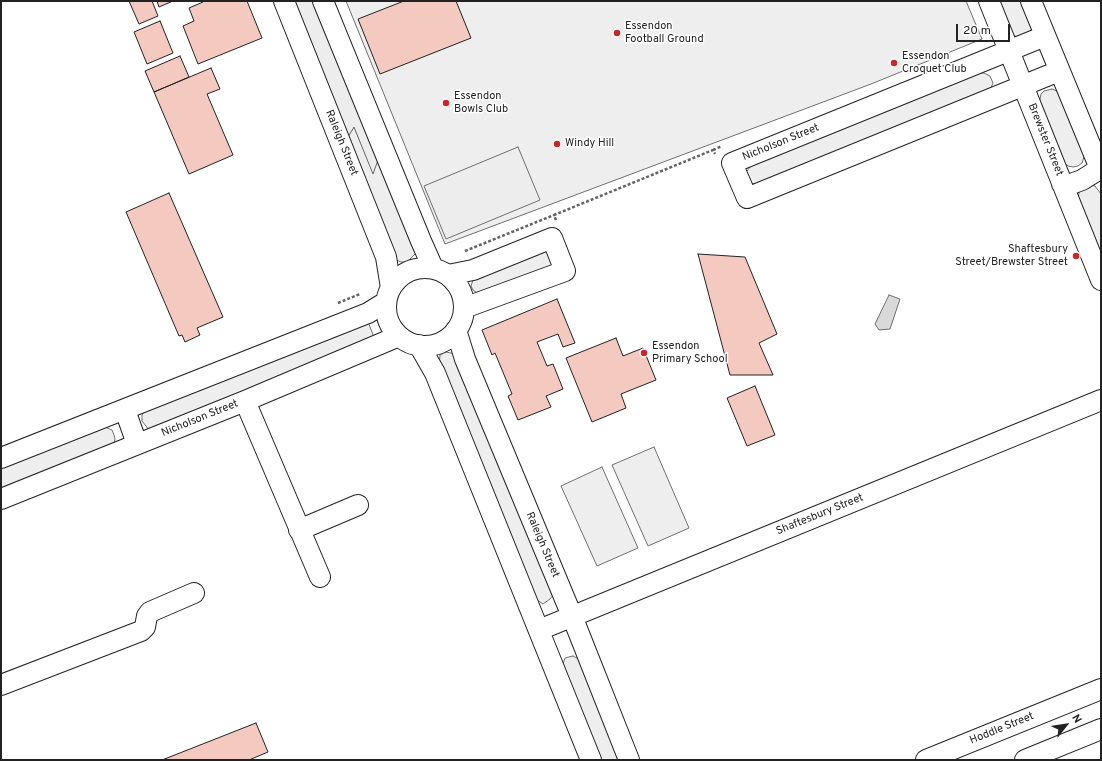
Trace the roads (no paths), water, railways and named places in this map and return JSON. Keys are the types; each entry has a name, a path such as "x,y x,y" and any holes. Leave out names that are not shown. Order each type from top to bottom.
{"street":[{"name":"Raleigh Street","path":"284,1 386,257 388,295"},
{"path":"323,1 421,241 441,272 457,284 463,296 464,308 462,320 449,338 440,343 430,346 408,342 399,336 391,326 387,314 388,295"},
{"name":"Brewster Street","path":"989,1 1101,280"},
{"path":"1030,1 1101,169 1082,180 1071,184 1062,184"},
{"name":"Nicholson Street","path":"1045,36 732,163 747,198 1059,71"},
{"path":"1,458 368,313 388,295 398,278 408,271 421,268 441,272 473,270 552,238 565,271 464,308"},
{"name":"Raleigh Street","path":"456,330 465,359 572,616 629,760"},
{"name":"Nicholson Street","path":"1,499 245,401 399,336"},
{"path":"419,345 435,372 591,760"},
{"name":"Shaftesbury Street","path":"539,630 1101,400"},
{"path":"245,401 320,577"},
{"path":"125,410 137,444"},
{"path":"299,530 358,505"},
{"path":"1,685 141,631 145,627 147,616 150,612 194,593"},
{"name":"Hoddle Street","path":"926,760 964,753 1101,689"},
{"path":"1026,760 1101,729"}],"place":[{"name":"Essendon Football Ground","path":"617,33"},
{"name":"Essendon Croquet Club","path":"894,63"},
{"name":"Essendon Bowls Club","path":"446,103"},
{"name":"Windy Hill","path":"557,144"},
{"name":"Shaftesbury Street/Brewster Street","path":"1076,256"},
{"name":"Essendon Primary School","path":"644,353"}]}
